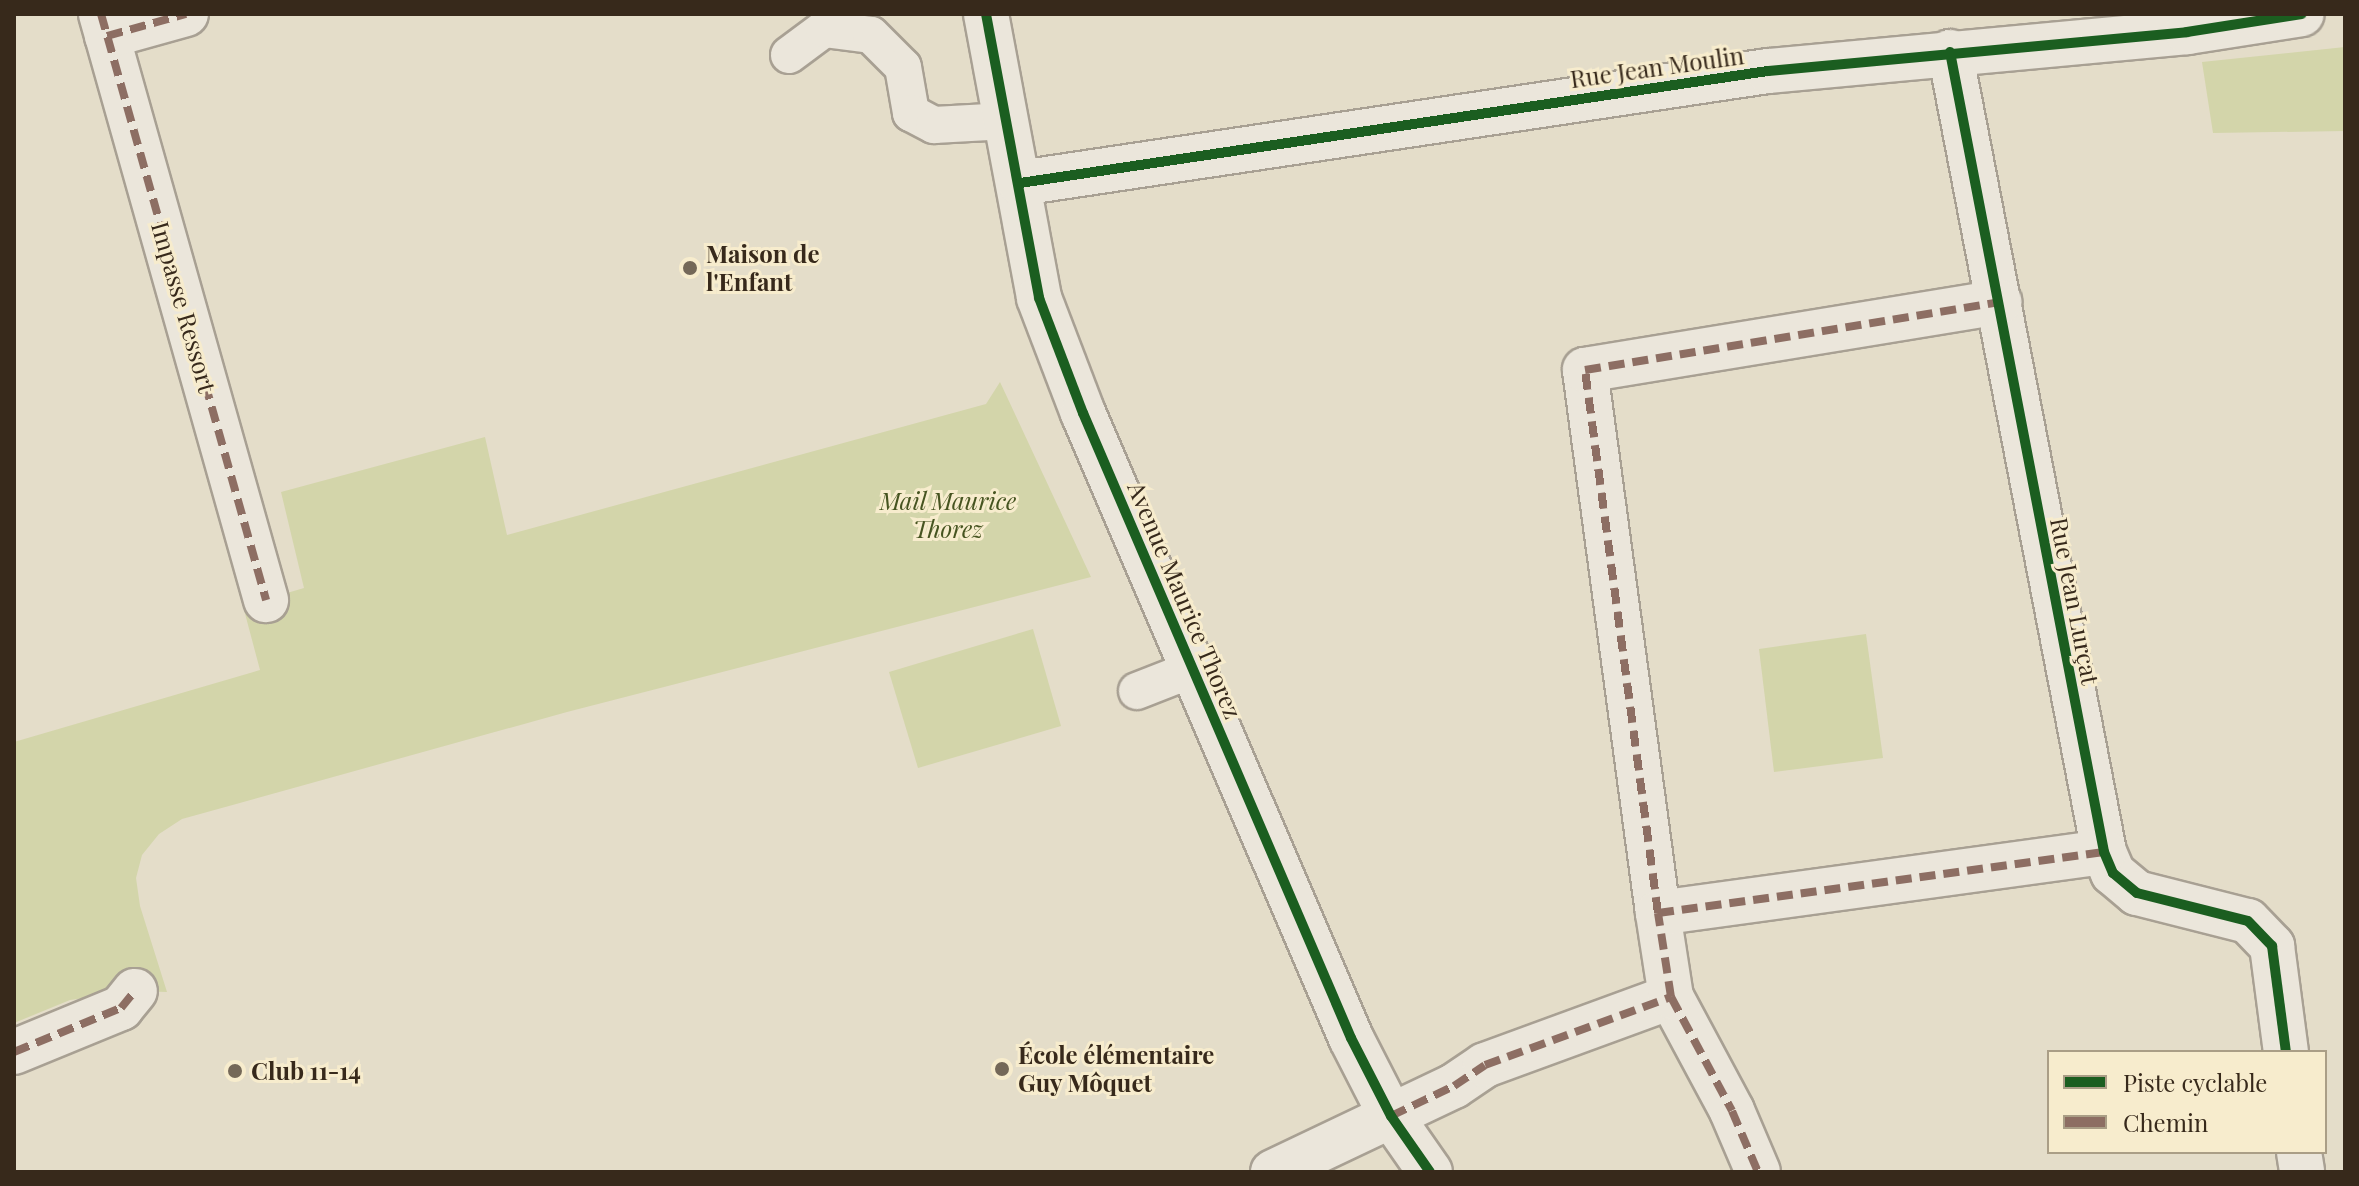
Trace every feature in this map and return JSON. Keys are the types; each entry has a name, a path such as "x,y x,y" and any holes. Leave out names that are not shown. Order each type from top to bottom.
{"street":[{"path":"104,25 186,14"},
{"name":"Avenue Maurice Thorez","path":"986,14 1020,183 1039,298 1083,413 1351,1038 1391,1116 1430,1172"},
{"name":"Rue Jean Moulin","path":"1020,183 1737,75 1950,52 2187,32 2302,14"},
{"name":"Impasse Ressort","path":"104,25 266,600"},
{"name":"Rue Jean Lurçat","path":"1950,52 2104,852 2113,873 2137,893 2248,921 2272,946 2286,1050"},
{"path":"1758,1172 1732,1111 1671,997 1585,370 1999,302"},
{"path":"1658,913 2104,852"},
{"path":"14,1052 121,1008 135,991"},
{"path":"1273,1172 1454,1086 1485,1065 1671,997"}],"lane":[{"path":"789,55 824,29 871,35 903,67 911,113 934,125 1007,121"},
{"path":"1137,691 1193,669"}],"green space":[{"path":"2345,47 2345,131 2213,133 2202,62"},
{"name":"Mail Maurice Thorez","path":"1000,382 1091,577 567,712 182,819 159,834 142,855 136,878 140,906 167,992 135,991 70,1000 14,1023 14,742 260,670 243,606 304,588 281,492 485,437 507,535 986,404"},
{"path":"1033,629 1061,726 918,768 889,672"},
{"path":"1866,634 1883,758 1774,772 1759,649"}],"marked path":[{"path":"101,14 266,600"},
{"path":"107,36 186,14"},
{"path":"1658,913 1585,370 1999,302"},
{"path":"1391,1116 1454,1086 1485,1065 1671,997 1658,913 2104,852"},
{"path":"14,1052 121,1008 135,991"},
{"path":"1671,997 1732,1111 1758,1172"}],"cycle path":[{"path":"986,14 1039,298 1083,413 1351,1038 1391,1116 1430,1172"},
{"path":"1020,183 1768,71 2187,32 2302,14"},
{"path":"1950,52 2104,852 2113,873 2137,893 2248,921 2272,946 2286,1050"}],"place":[{"name":"Maison de l'Enfant","path":"690,268"},
{"name":"École élémentaire Guy Môquet","path":"1002,1069"},
{"name":"Club 11-14","path":"235,1071"}]}
